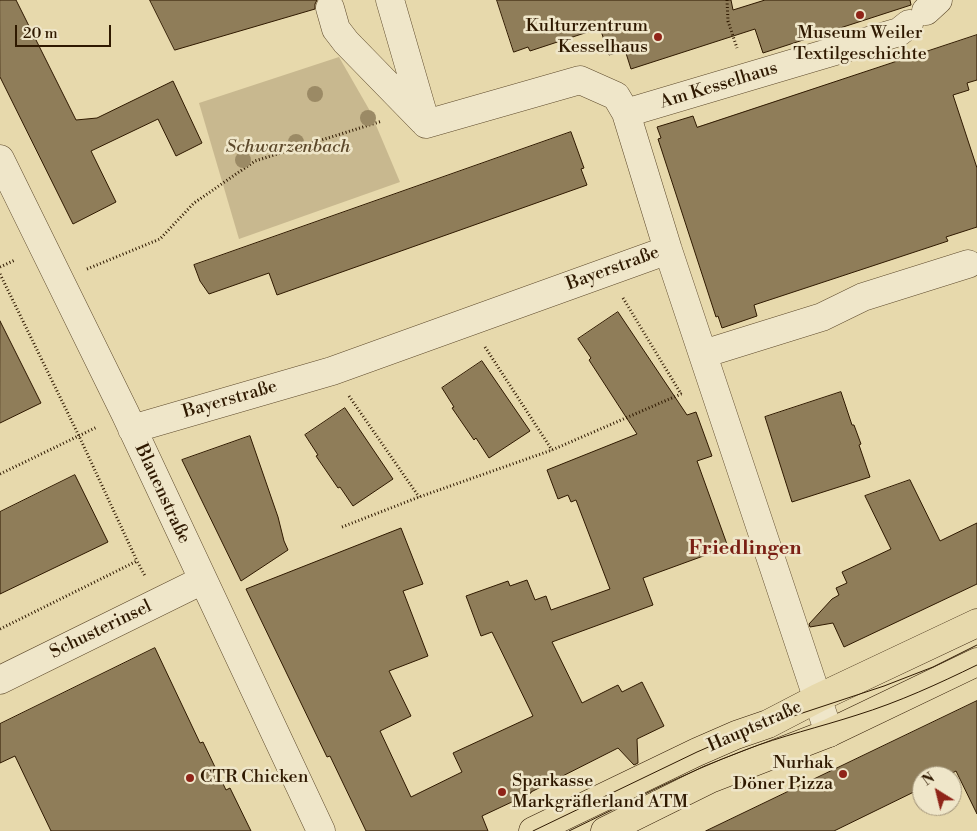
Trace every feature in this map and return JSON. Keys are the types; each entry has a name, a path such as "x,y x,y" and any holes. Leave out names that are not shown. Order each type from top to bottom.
{"main road":[{"name":"Hauptstraße","path":"533,831 697,752 736,735 768,724 818,698 977,623"},
{"name":"Hauptstraße","path":"605,831 710,779 829,733 977,662"}],"street":[{"path":"390,0 426,124"},
{"path":"330,8 336,29 346,42 426,124"},
{"name":"Am Kesselhaus","path":"626,114 747,77 918,17"},
{"path":"426,124 580,80 616,96 626,114 668,250"},
{"name":"Blauenstraße","path":"0,159 128,421 321,831"},
{"name":"Bayerstraße","path":"128,421 332,371 668,250 829,733"},
{"path":"703,354 822,318 864,297 968,264"},
{"name":"Schusterinsel","path":"0,680 202,580"}],"path":[{"path":"727,0 728,21 747,77"},
{"path":"60,281 160,238 194,203 255,161 379,123 392,116 400,106 399,97"},
{"path":"607,272 681,394"},
{"path":"0,274 158,602"},
{"path":"468,322 552,450"},
{"path":"332,371 419,497"},
{"path":"342,527 419,497 552,450 681,394 717,396"},
{"path":"0,474 79,436 128,421"},
{"path":"0,629 137,561"}],"green space":[{"name":"Schwarzenbach","path":"339,57 370,111 400,182 239,239 199,103"}],"building":[{"path":"0,0 16,0 76,120 97,118 173,81 202,143 176,156 158,119 91,151 116,202 73,224 0,77"},
{"path":"150,0 317,0 315,9 175,50"},
{"path":"497,0 731,0 733,10 765,0 910,0 911,5 763,53 755,29 631,69 625,50 609,55 600,28 530,51 528,47 514,52"},
{"path":"977,35 977,80 967,83 969,90 953,95 977,168 977,227 946,237 948,241 754,305 757,316 722,328 718,316 716,317 658,139 661,138 657,127 693,116 697,127"},
{"path":"571,132 584,168 581,169 587,185 277,295 269,273 209,294 200,281 194,265"},
{"path":"618,312 687,415 696,412 712,456 697,461 728,547 643,578 653,605 552,642 582,703 618,685 622,692 642,682 664,726 637,739 638,763 634,765 618,748 482,816 488,831 366,831 330,756 327,757 246,589 401,528 423,584 403,591 428,656 389,671 411,716 380,731 411,797 462,772 453,753 533,716 492,632 481,636 466,596 508,581 510,586 527,580 535,600 546,596 551,610 610,589 576,500 571,502 568,495 558,499 547,470 637,434 589,360 591,358 578,339"},
{"path":"0,321 41,403 0,423"},
{"path":"482,361 530,431 489,458 452,408 454,407 442,388"},
{"path":"841,392 852,425 854,425 861,444 859,445 870,477 792,502 765,417"},
{"path":"345,408 393,479 353,506 316,456 318,455 305,435"},
{"path":"250,436 288,550 241,581 182,460"},
{"path":"75,475 108,542 0,594 0,512"},
{"path":"910,480 940,541 977,523 977,584 844,647 833,623 810,627 809,624 832,599 839,595 836,588 847,583 842,572 891,549 865,496"},
{"path":"155,648 200,743 203,742 226,790 230,788 251,831 51,831 15,756 0,763 0,724"},
{"path":"977,701 977,814 962,783 962,766 912,766 912,793 834,831 706,831"}],"tram line":[{"path":"533,831 736,735 884,686 933,667 977,645"},
{"path":"569,831 722,759 772,740 888,704 933,686 977,665"}],"place":[{"name":"Museum Weiler Textilgeschichte","path":"860,15"},
{"name":"Kulturzentrum Kesselhaus","path":"658,37"},
{"name":"Nurhak Döner Pizza","path":"843,774"},
{"name":"CTR Chicken","path":"190,778"},
{"name":"Sparkasse Markgräflerland ATM","path":"502,792"}],"district":[{"name":"Friedlingen","path":"745,549"}]}
